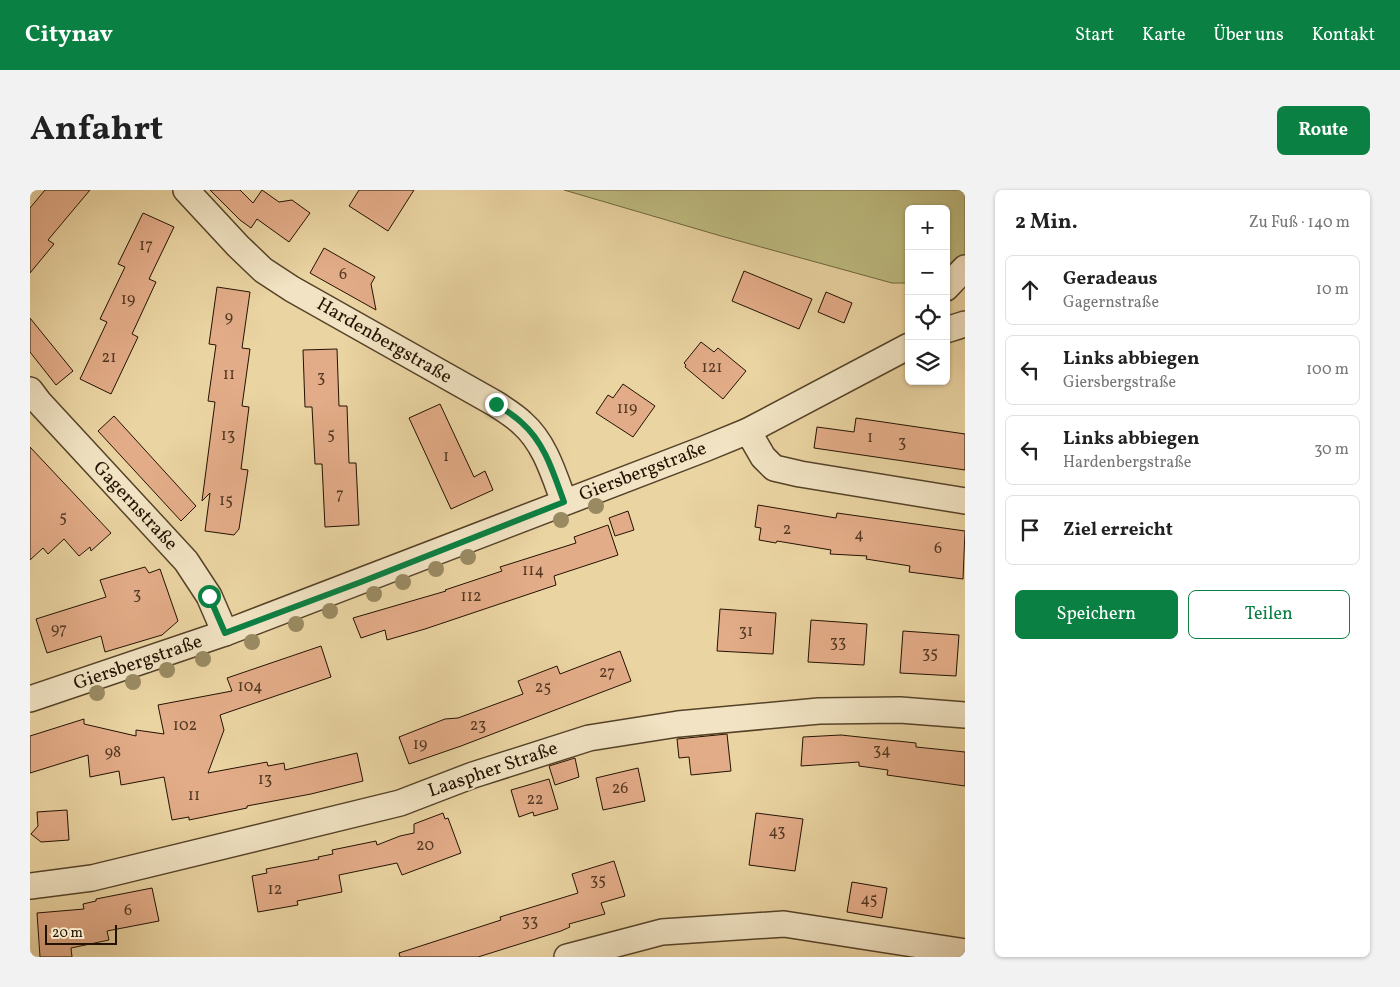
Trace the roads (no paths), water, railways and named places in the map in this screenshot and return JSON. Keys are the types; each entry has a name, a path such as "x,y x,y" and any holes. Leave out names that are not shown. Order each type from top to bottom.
{"street":[{"name":"Hardenbergstraße","path":"186,190 213,221 263,270 292,289 496,404 522,423 541,446 554,473 564,502"},
{"path":"950,284 965,268"},
{"path":"950,329 965,324"},
{"name":"Giersbergstraße","path":"30,699 225,633 361,582 748,430 905,348"},
{"name":"Gagernstraße","path":"30,390 38,402 186,561 209,596 225,633"},
{"path":"748,430 763,457 774,468 965,501"},
{"name":"Laaspher Straße","path":"30,886 92,878 400,803 473,775 590,738 678,724 819,711 900,710 965,715"},
{"path":"567,957 662,932 784,924 965,952"}]}
